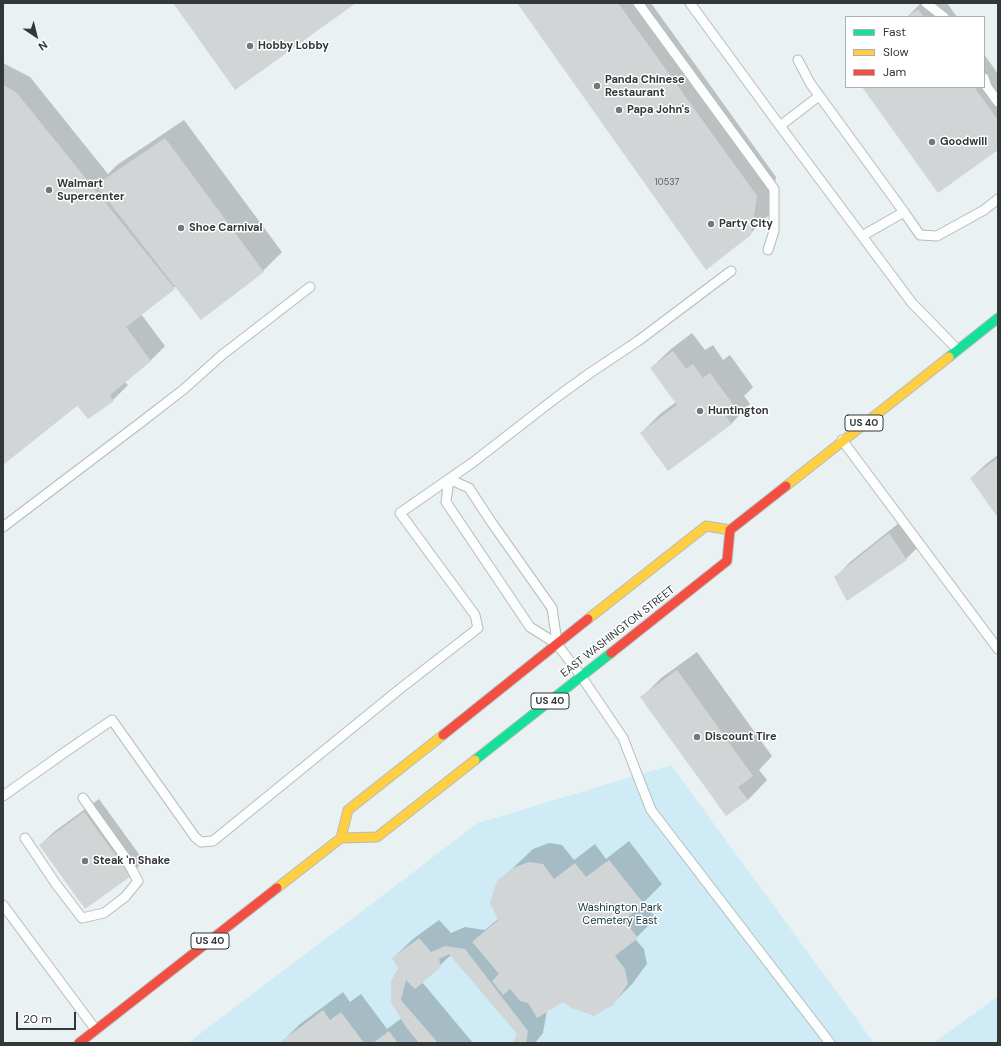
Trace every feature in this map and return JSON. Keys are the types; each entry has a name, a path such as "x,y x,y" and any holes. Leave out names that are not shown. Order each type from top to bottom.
{"main road":[{"name":"US 40","path":"730,530 998,318"},
{"path":"341,838 348,810 706,526 730,530"},
{"name":"EAST WASHINGTON STREET","path":"341,838 377,837 727,561 730,530"},
{"name":"US 40","path":"79,1043 341,838"}],"lane":[{"path":"638,3 774,189 774,231 768,250"},
{"path":"690,3 912,303 958,349"},
{"path":"926,3 943,16"},
{"path":"798,60 810,83 819,96 920,234 937,236 984,210 998,199"},
{"path":"985,81 987,87 998,102"},
{"path":"780,126 819,96"},
{"path":"862,236 904,212"},
{"path":"3,796 112,720 195,837 201,842 213,841 401,688 478,628 475,615 400,514 449,480 574,385 638,341 731,271"},
{"path":"3,527 184,389 222,355 310,287"},
{"path":"842,440 998,649"},
{"path":"449,480 469,488 492,524 552,608 557,644"},
{"path":"449,480 446,502 530,627 557,644 581,676 623,738 651,810 830,1043"},
{"path":"25,838 56,884 82,918 104,913 125,897 138,881 125,857 83,798"},
{"path":"3,906 96,1030"}],"green space":[{"name":"Washington Park Cemetery East","path":"671,765 874,1043 188,1043 478,823"},
{"path":"998,996 998,1043 934,1043"}],"building":[{"name":"Hobby Lobby","path":"173,3 356,3 235,90"},
{"path":"517,3 618,3 757,196 751,235 706,270"},
{"path":"918,9 923,16 908,16"},
{"name":"Walmart Supercenter","path":"3,85 16,92 175,289 126,327 151,361 110,395 114,401 88,419 77,406 3,465"},
{"path":"863,88 975,88 998,120 998,150 938,193"},
{"name":"Shoe Carnival","path":"165,138 264,272 201,320 96,185"},
{"name":"Huntington","path":"673,351 686,369 693,364 703,378 710,373 735,407 724,414 732,424 668,471 640,433 677,405 650,368"},
{"path":"998,458 998,518 970,478"},
{"path":"889,533 907,560 847,601 834,577"},
{"name":"Discount Tire","path":"677,670 753,776 738,787 748,800 726,816 640,697"},
{"name":"Steak 'n Shake","path":"84,812 131,876 85,909 39,845"},
{"path":"609,860 644,904 624,920 638,938 615,956 625,969 628,984 613,1005 594,1016 572,1008 563,1002 537,1018 528,1003 520,1001 510,989 503,995 492,981 499,974 472,942 498,920 490,903 497,881 513,868 529,862 543,864 554,879 575,863 586,877"},
{"path":"419,938 431,952 445,946 465,949 528,1031 526,1043 512,1043 517,1034 449,954 439,959 441,967 415,989 406,980 401,1000 438,1043 419,1043 406,1027 391,1002 391,981 398,968 392,958"},
{"path":"323,1010 330,1020 341,1012 364,1043 279,1043"},
{"path":"389,1031 398,1043 373,1043"}],"traffic: fast":[{"path":"949,357 998,318"},
{"path":"475,760 611,653"}],"traffic: slow":[{"path":"786,486 949,357"},
{"path":"588,619 706,526 730,530"},
{"path":"341,838 348,810 443,735"},
{"path":"277,888 341,838 377,837 475,760"}],"traffic: jam":[{"path":"611,653 727,561 730,530 786,486"},
{"path":"443,735 588,619"},
{"path":"79,1043 277,888"}],"place":[{"name":"Hobby Lobby","path":"250,46"},
{"name":"Panda Chinese Restaurant","path":"597,86"},
{"name":"Papa John's","path":"619,110"},
{"name":"Goodwill","path":"932,142"},
{"name":"Walmart Supercenter","path":"49,190"},
{"name":"Party City","path":"711,224"},
{"name":"Shoe Carnival","path":"181,228"},
{"name":"Huntington","path":"700,411"},
{"name":"Discount Tire","path":"697,737"},
{"name":"Steak 'n Shake","path":"85,861"}]}
